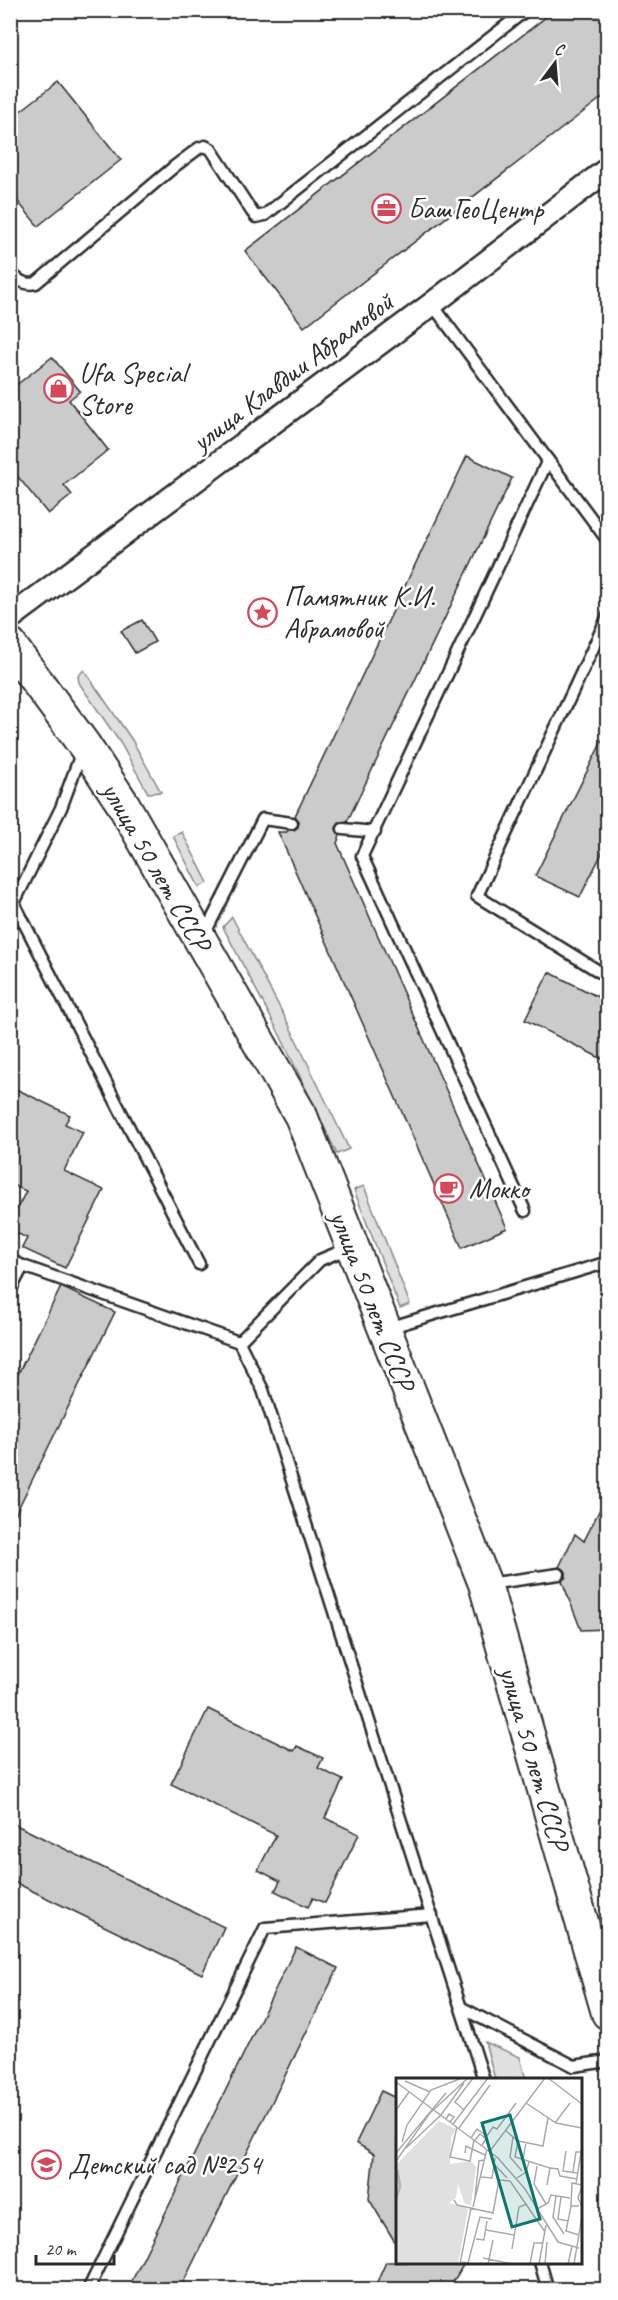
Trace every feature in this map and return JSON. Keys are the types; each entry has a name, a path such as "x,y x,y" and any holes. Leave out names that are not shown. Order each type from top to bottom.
{"main road":[{"name":"улица 50 лет СССР","path":"10,645 84,745 123,804 300,1116 485,1584 608,2013"}],"street":[{"name":"улица Клавдии Абрамовой","path":"10,618 432,304 608,169"}],"lane":[{"path":"10,272 23,283 29,285 36,283 175,166 205,146 211,149 256,217 265,215 526,10"},
{"path":"432,304 608,541"},
{"path":"525,1211 362,856 548,460"},
{"path":"608,616 477,896 608,977"},
{"path":"84,745 61,808 12,906 199,1264"},
{"path":"201,941 263,819 292,823"},
{"path":"343,829 375,832"},
{"path":"239,1342 320,1260 352,1247"},
{"path":"384,1330 605,1263 608,1259"},
{"path":"10,1260 239,1342 263,1390 484,2078"},
{"path":"10,1291 23,1266"},
{"path":"485,1584 559,1574"},
{"path":"88,2289 265,1928 432,1915"},
{"path":"462,2008 574,2066 608,2061"},
{"path":"541,2264 548,2289"}],"shaded area":[{"path":"84,670 132,740 161,792 148,793 121,744 79,683 78,676"},
{"path":"182,832 208,883 199,887 173,836"},
{"path":"232,917 290,1027 349,1149 337,1154 280,1035 223,927"},
{"path":"364,1186 410,1304 400,1308 354,1190"},
{"path":"485,2042 520,2057 526,2078 495,2078"}],"building":[{"path":"555,10 608,10 608,93 304,327 245,251"},
{"path":"58,82 121,160 38,226 10,192 10,119"},
{"path":"52,357 80,391 69,400 108,450 64,485 72,495 48,514 10,467 10,390"},
{"path":"467,456 512,478 347,822 339,822 336,829 340,836 337,843 507,1228 462,1248 278,832 287,832 298,827 299,821 295,816"},
{"path":"142,620 155,642 135,653 121,631"},
{"path":"608,729 608,841 580,897 535,876"},
{"path":"549,972 608,1002 608,1062 525,1020"},
{"path":"10,1086 70,1115 65,1124 83,1132 64,1171 104,1190 65,1268 22,1248 27,1238 10,1230 10,1223 26,1191 10,1184"},
{"path":"61,1287 115,1312 10,1525 10,1390"},
{"path":"608,1493 608,1629 581,1630 562,1581 566,1577 566,1572 559,1567 575,1534 584,1541"},
{"path":"208,1709 294,1751 297,1746 323,1758 318,1768 343,1780 325,1818 359,1834 325,1903 313,1898 308,1907 275,1891 280,1881 258,1870 276,1835 171,1784"},
{"path":"10,1822 224,1927 202,1974 10,1880"},
{"path":"296,1947 338,1968 180,2289 128,2289"},
{"path":"381,2091 396,2098 396,2244 369,2199 374,2154 356,2143"},
{"path":"386,2262 464,2264 449,2289 374,2289"}],"place":[{"name":"БашГеоЦентр","path":"387,208"},
{"name":"Ufa Special Store","path":"58,388"},
{"name":"Памятник К.И. Абрамовой","path":"263,612"},
{"name":"Мокко","path":"448,1188"},
{"name":"Детский сад №254","path":"47,2164"}]}
